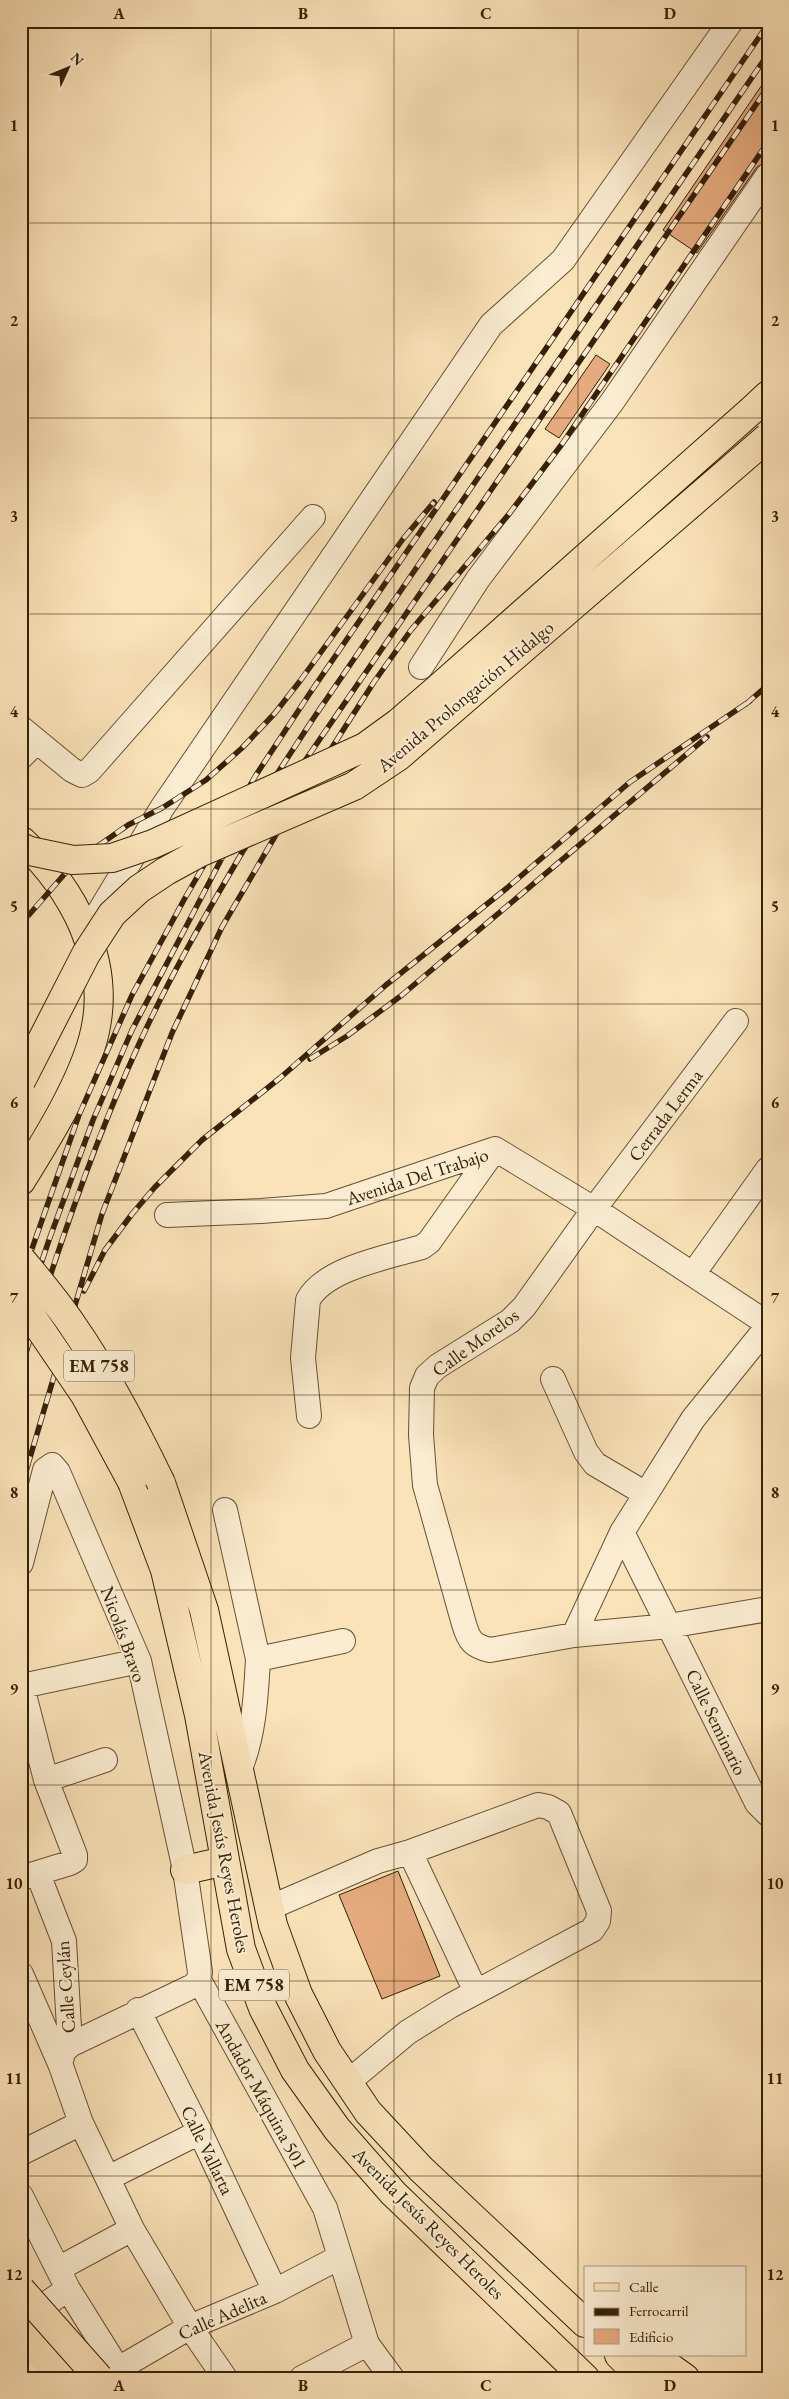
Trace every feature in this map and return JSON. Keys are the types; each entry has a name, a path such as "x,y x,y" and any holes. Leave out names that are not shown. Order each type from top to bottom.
{"main road":[{"name":"Avenida Prolongación Hidalgo","path":"21,847 30,852 72,860 112,858 153,844 365,747 398,723 443,684 760,402"},
{"name":"Avenida Prolongación Hidalgo","path":"21,1081 86,954 112,914 139,889 166,871 199,853 354,786 399,756 768,437"},
{"path":"21,840 58,882 86,932 98,974 98,1013 95,1031 76,1081 47,1138 21,1181"},
{"name":"Avenida Jesús Reyes Heroles","path":"21,1259 72,1324 93,1355 130,1420 161,1483 204,1610 273,1925 298,1994 327,2051 368,2112 421,2169 584,2322"},
{"name":"Avenida Jesús Reyes Heroles","path":"21,1301 86,1395 132,1482 165,1570 199,1716 241,1949 264,2008 295,2070 337,2129 393,2193 586,2378"},
{"path":"185,1870 225,1861"},
{"path":"524,2266 584,2307"},
{"path":"21,2290 108,2375"},
{"path":"21,2331 63,2378"},
{"path":"620,2356 642,2378"},
{"path":"654,2356 686,2378"}],"street":[{"path":"86,932 162,808 491,325 563,260 731,21"},
{"path":"421,667 478,578 612,402 768,174"},
{"path":"27,742 82,775 89,771 313,517"},
{"name":"Cerrada Lerma","path":"594,1209 736,1020"},
{"path":"309,1416 303,1358 308,1300 313,1291 322,1283 350,1270 422,1247 429,1242 495,1149"},
{"name":"Avenida Del Trabajo","path":"166,1215 261,1212 326,1206 495,1149 594,1209 768,1325"},
{"path":"693,1274 768,1169"},
{"name":"Calle Morelos","path":"574,1635 490,1650 476,1647 471,1640 464,1624 425,1485 421,1435 422,1388 427,1376 438,1366 510,1321 524,1307 594,1209"},
{"path":"574,1635 622,1532 693,1419 768,1325"},
{"path":"553,1379 586,1452 595,1464 646,1494"},
{"name":"Nicolás Bravo","path":"21,1563 45,1470 48,1466 52,1465 58,1472 139,1661 185,1870 200,1972 199,1980"},
{"path":"225,1510 258,1659 248,1742 239,1771"},
{"name":"Calle Seminario","path":"622,1532 757,1803 768,1814"},
{"path":"574,1635 669,1626 768,1609"},
{"path":"258,1659 343,1641"},
{"path":"30,1876 74,1860 75,1855 46,1780 22,1685 139,1661"},
{"path":"46,1780 105,1760"},
{"path":"270,1908 378,1861 410,1852 538,1805 548,1807 559,1813 599,1912 598,1921 592,1930 476,1992 408,2032 348,2082"},
{"path":"410,1852 476,1992"},
{"name":"Calle Ceylán","path":"30,1876 64,1941 65,2056"},
{"name":"Calle Ceylán","path":"21,1974 65,2056"},
{"path":"199,1980 193,1986 138,2010 65,2056 81,2123 132,2229 190,2327 225,2378"},
{"name":"Andador Máquina 501","path":"199,1980 325,2208 368,2344 392,2378"},
{"name":"Calle Vallarta","path":"138,2010 200,2132 275,2291"},
{"path":"21,2153 81,2123"},
{"path":"108,2178 200,2132"},
{"path":"21,2196 108,2375"},
{"path":"21,2321 63,2279 132,2229"},
{"name":"Calle Adelita","path":"108,2375 190,2327 275,2291 340,2256"},
{"path":"306,2377 368,2344"},
{"path":"21,2360 37,2378"}],"building":[{"path":"768,76 768,161 757,167 697,253 663,230"},
{"path":"596,355 610,364 559,438 545,429"},
{"path":"398,1871 440,1976 382,1999 339,1895"}],"railway":[{"path":"21,1280 79,1115 132,995 256,775 310,693 768,24"},
{"path":"21,1323 93,1120 132,1030 223,856 315,716 768,54"},
{"path":"21,1369 74,1205 105,1124 139,1044 163,995 188,946 229,875 243,851 768,87"},
{"path":"21,1488 102,1214 172,1033 222,927 277,833 374,682 411,630 509,514 562,444 768,142"},
{"path":"21,924 75,862 128,825 162,808 206,780 242,748 275,713 300,681 403,539 434,502"},
{"path":"746,704 768,685"},
{"path":"84,1291 105,1250 132,1214 155,1187 202,1140 280,1078 386,985 507,888 630,782 750,701"},
{"path":"310,1059 347,1036 402,995 707,737"}]}
